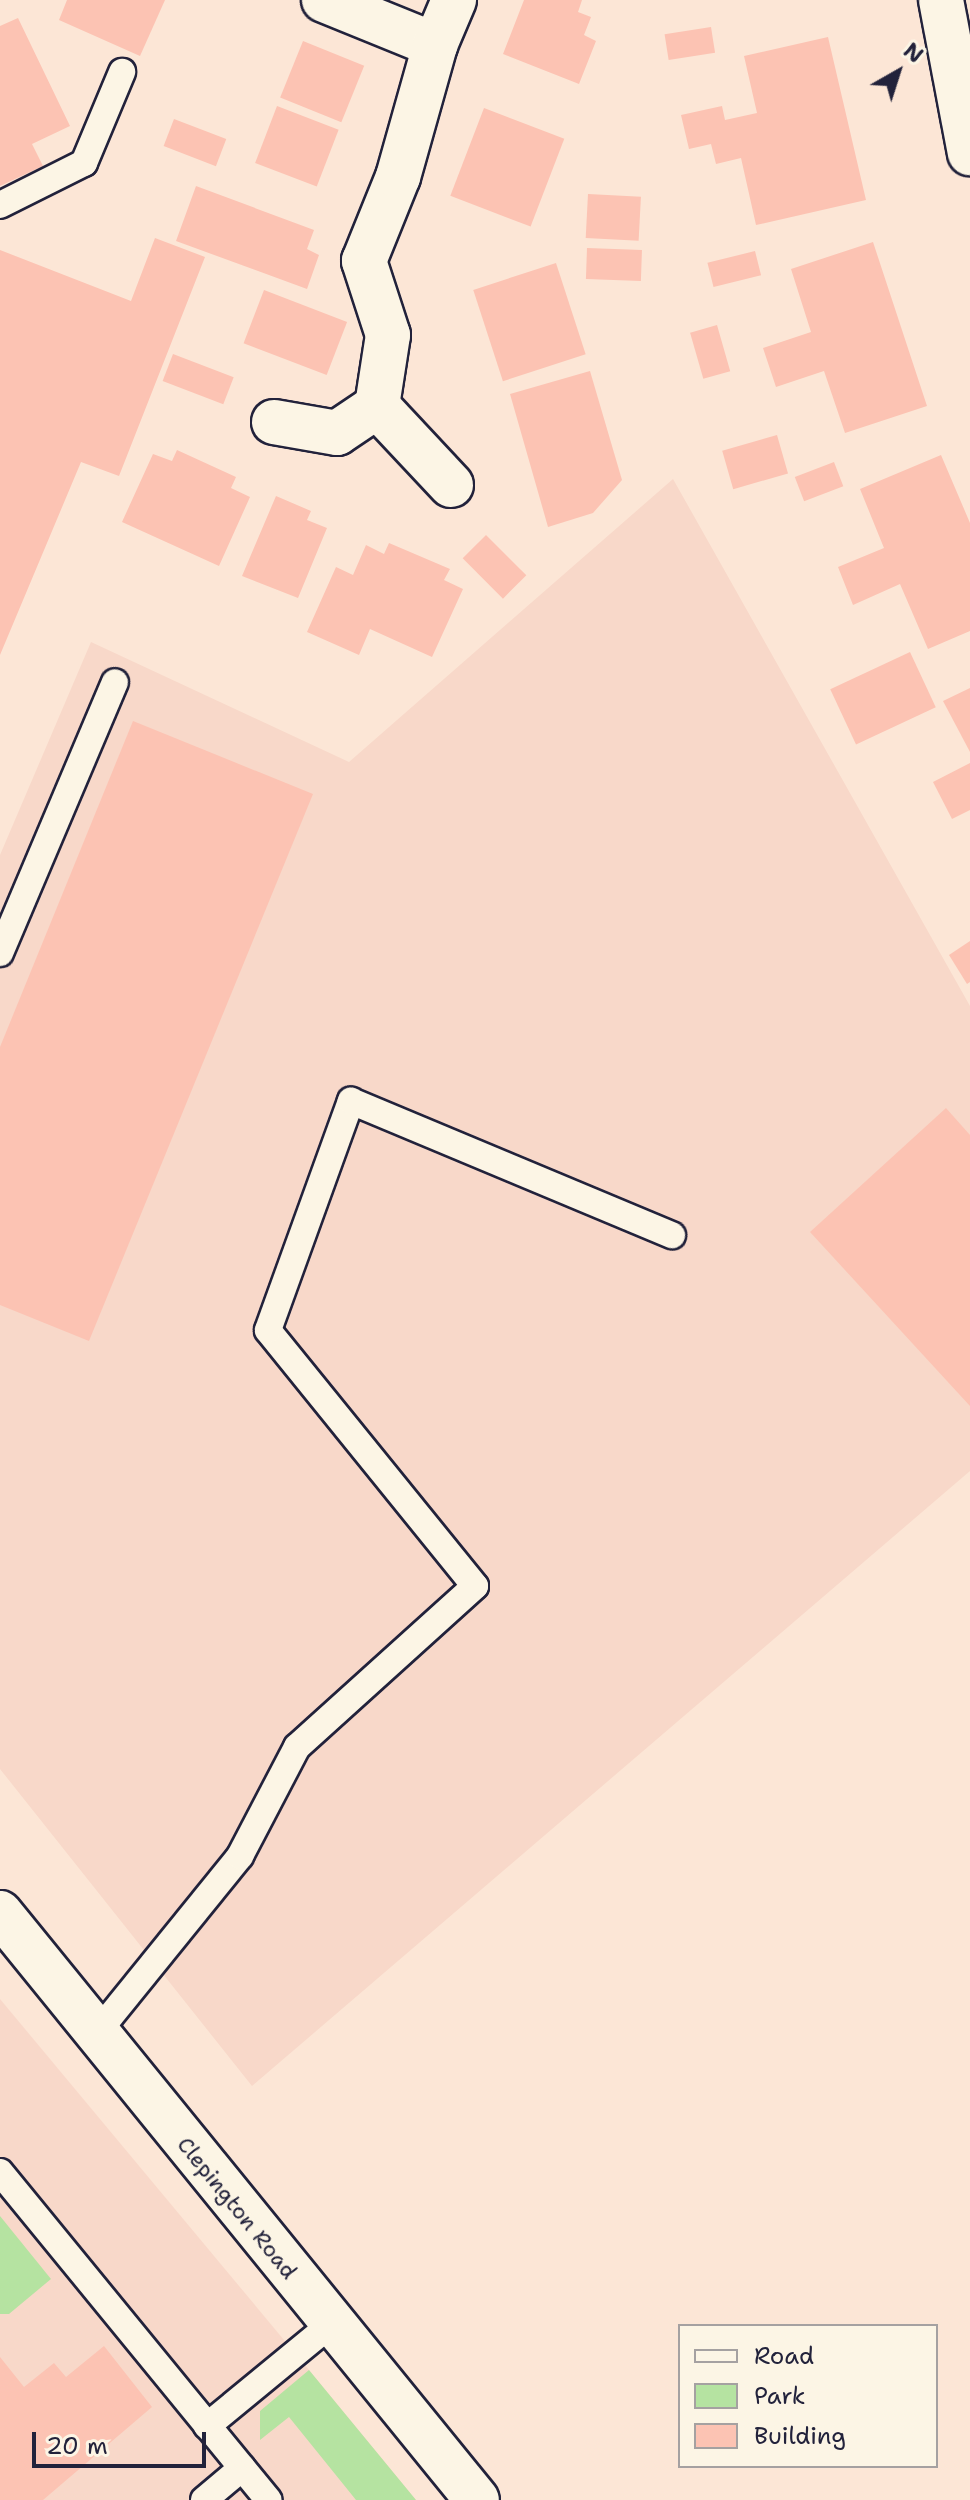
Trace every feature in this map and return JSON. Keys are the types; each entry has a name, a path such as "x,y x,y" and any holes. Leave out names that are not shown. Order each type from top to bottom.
{"street":[{"path":"324,0 435,45"},
{"path":"274,422 337,433 377,406 388,335 364,261 398,177 435,45 454,0"},
{"path":"941,0 970,153"},
{"path":"377,406 451,485"},
{"name":"Clepington Road","path":"0,1913 477,2500"}],"lane":[{"path":"0,205 84,163 122,72"},
{"path":"0,953 115,682"},
{"path":"96,2034 240,1856 297,1747 475,1586 268,1330 351,1101 672,1235"},
{"path":"0,2172 268,2500"},
{"path":"207,2426 331,2324"},
{"path":"204,2500 242,2468"}],"shaded area":[{"path":"673,479 970,1006 970,1471 252,2086 0,1769 0,855 91,642 349,762"},
{"path":"0,1999 309,2370 416,2500 0,2500"}],"green space":[{"path":"0,2216 51,2279 9,2314 0,2314"},
{"path":"309,2370 416,2500 356,2500 289,2417 260,2440 260,2411"}],"building":[{"path":"67,0 165,0 140,56 59,20"},
{"path":"524,0 582,0 578,12 591,17 584,35 596,41 579,84 503,54"},
{"path":"18,18 70,126 32,144 43,166 0,186 0,26"},
{"path":"711,27 715,53 669,60 665,34"},
{"path":"828,37 866,200 756,225 741,158 716,164 711,144 689,149 681,115 722,106 725,120 757,113 744,56"},
{"path":"303,41 364,66 341,122 280,98"},
{"path":"277,106 339,130 317,187 255,163"},
{"path":"484,108 564,139 531,227 450,196"},
{"path":"174,119 226,139 216,166 164,146"},
{"path":"196,186 314,230 307,249 319,255 307,289 176,241"},
{"path":"588,194 641,197 639,241 586,238"},
{"path":"155,238 205,257 119,476 81,462 0,655 0,250 131,301"},
{"path":"873,242 927,406 845,433 824,371 776,387 763,348 811,332 791,269"},
{"path":"587,248 642,250 641,281 586,279"},
{"path":"755,251 761,275 714,287 707,263"},
{"path":"556,263 586,354 503,381 473,290"},
{"path":"264,290 347,322 327,375 244,343"},
{"path":"717,325 730,371 703,379 690,333"},
{"path":"173,354 234,377 223,404 163,381"},
{"path":"590,371 622,480 593,513 548,527 510,394"},
{"path":"777,435 788,473 733,489 722,451"},
{"path":"177,450 236,477 231,488 250,497 219,566 122,522 153,454 172,461"},
{"path":"941,455 970,523 970,631 928,649 900,584 853,605 838,567 884,548 860,489"},
{"path":"834,462 843,486 804,501 795,477"},
{"path":"276,496 311,511 307,520 327,528 298,598 242,576"},
{"path":"486,535 526,575 503,599 463,558"},
{"path":"389,543 450,569 444,580 463,589 432,657 370,629 359,655 307,632 336,567 353,575 366,545 384,554"},
{"path":"910,652 936,707 856,744 830,689"},
{"path":"970,688 970,752 943,701"},
{"path":"133,721 313,794 89,1341 0,1305 0,1047"},
{"path":"970,763 970,810 952,819 933,782"},
{"path":"970,941 970,982 967,984 949,955"},
{"path":"946,1108 970,1135 970,1406 810,1232"},
{"path":"104,2346 152,2407 43,2500 0,2500 0,2357 24,2387 54,2363 66,2377"}]}
